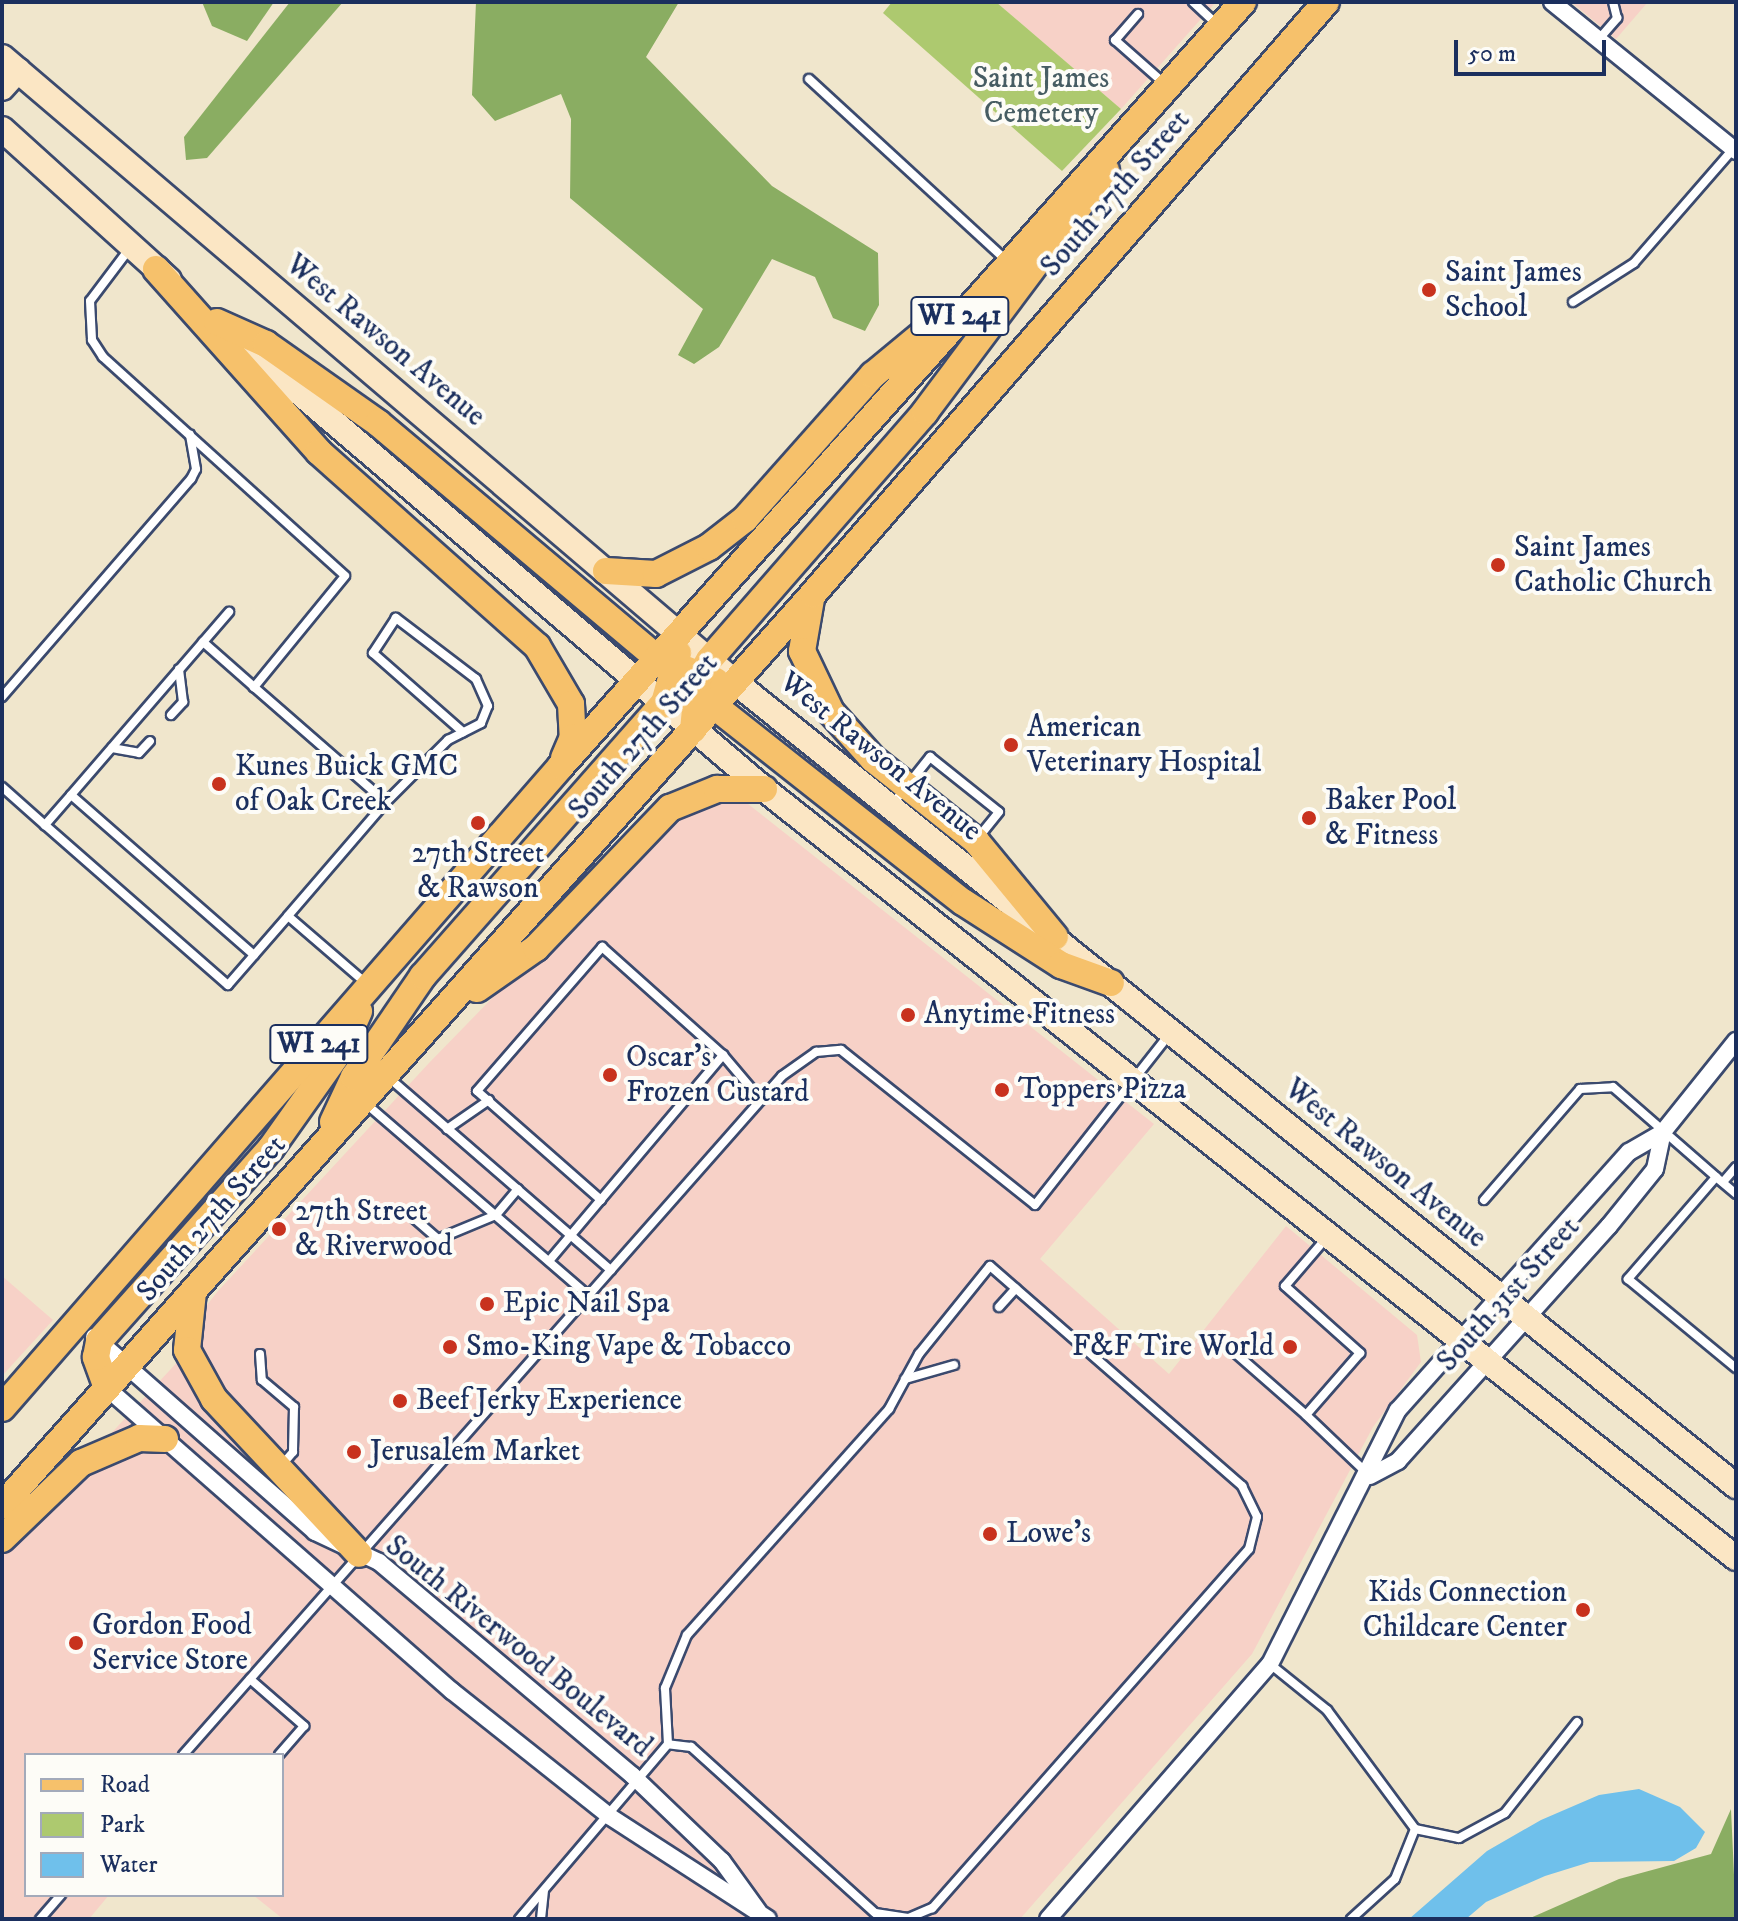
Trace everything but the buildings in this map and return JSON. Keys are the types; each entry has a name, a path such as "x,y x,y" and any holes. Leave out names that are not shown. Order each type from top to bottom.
{"main road":[{"name":"South 27th Street","path":"2,1506 326,1137 364,1101 693,730 679,633 1243,2"},
{"name":"South 27th Street","path":"686,682 735,682 1326,2"},
{"name":"West Rawson Avenue","path":"7,72 679,633 693,730 1331,1233 1736,1558"},
{"path":"2,129 156,269 637,681 686,682"},
{"path":"326,1137 354,1077 423,976 925,412 1088,203 1127,132"},
{"path":"606,571 656,574 709,547 745,519 873,375 1008,262"},
{"path":"156,269 319,452 537,646 574,721 561,766"},
{"path":"217,322 266,344 378,423 686,682 963,902 1061,965 1111,983"},
{"path":"813,594 802,651 813,683 851,737 899,796 976,841 1055,937"},
{"name":"South 27th Street","path":"2,1408 637,681"},
{"name":"West Rawson Avenue","path":"735,682 899,796 1055,937 1736,1486"},
{"path":"441,1014 536,948 670,808 717,789 764,789"},
{"path":"107,1388 96,1357 99,1341 271,1148 344,1045 370,986"},
{"path":"194,1288 185,1320 187,1350 231,1422 280,1467 359,1554"},
{"path":"2,1539 81,1463 139,1438 165,1439"}],"street":[{"path":"1552,2 1735,150"},
{"name":"South 31st Street","path":"1461,1337 1629,1152 1663,1132 1736,1041"},
{"name":"South 31st Street","path":"1370,1476 1398,1461 1655,1169 1663,1132"},
{"name":"South Riverwood Boulevard","path":"77,1324 315,1532 379,1562 638,1781 722,1861 763,1915"},
{"path":"1048,1919 1270,1664 1370,1476 1398,1410 1461,1337"},
{"name":"South Riverwood Boulevard","path":"107,1388 332,1585 609,1816 763,1915"}],"lane":[{"path":"1193,2 1221,27"},
{"path":"1598,40 1617,18 1613,2"},
{"path":"1138,14 1115,40 1168,86"},
{"path":"809,79 1008,262"},
{"path":"1573,302 1634,263 1735,150"},
{"path":"131,247 90,301 92,340 345,576 254,687"},
{"path":"2,697 191,479 196,469 190,434"},
{"path":"45,825 229,612"},
{"path":"2,787 228,985 386,802 463,732 487,715 483,687 409,621 396,618 373,653 463,732"},
{"path":"203,642 386,802"},
{"path":"171,715 183,702 179,669"},
{"path":"112,748 139,753 150,741"},
{"path":"899,796 930,757 999,812 976,841"},
{"path":"71,795 254,955"},
{"path":"288,916 370,986"},
{"path":"601,1200 477,1091 602,947 723,1055 761,1100"},
{"path":"185,1753 761,1100 816,1052 841,1050 1035,1205 1171,1032"},
{"path":"549,1261 723,1055"},
{"path":"386,1076 611,1270"},
{"path":"1484,1200 1593,1084 1613,1087 1736,1194"},
{"path":"447,1129 489,1100"},
{"path":"364,1101 589,1296"},
{"path":"1736,1167 1720,1180 1628,1279 1736,1368"},
{"path":"381,1213 408,1213 438,1239 496,1215 518,1189"},
{"path":"1306,1415 1360,1353 1285,1286 1331,1233"},
{"path":"519,1919 668,1744 665,1688 687,1635 889,1409 905,1379 990,1266 1242,1486 1257,1517 1249,1549 932,1908 908,1918 875,1913 691,1747 668,1744"},
{"path":"999,1307 1016,1288"},
{"path":"1217,1337 1370,1476"},
{"path":"260,1354 262,1380 294,1407 293,1452 280,1467"},
{"path":"905,1379 954,1365"},
{"path":"1270,1664 1327,1710 1415,1829 1459,1838 1505,1813 1577,1722"},
{"path":"250,1679 304,1726 281,1753"},
{"path":"1351,1919 1395,1879 1415,1829"},
{"path":"541,1919 544,1891"},
{"path":"40,1919 59,1897"}],"shaded area":[{"path":"996,2 1216,2 1121,109"},
{"path":"1571,2 1648,2 1616,39"},
{"path":"707,800 743,800 1154,1124 1040,1259 1169,1374 1286,1226 1417,1335 1421,1362 1373,1427 1252,1654 1020,1919 283,1919 256,1897 284,1897 284,1753 24,1753 24,1897 107,1897 89,1919 2,1919 2,1551 195,1343 199,1315 218,1291 429,1063 651,835"},
{"path":"2,1276 53,1320 2,1376"}],"green space":[{"path":"202,2 274,2 247,41 212,26"},
{"path":"290,2 343,2 207,158 186,160 184,137"},
{"path":"476,2 679,2 646,57 772,186 878,253 879,305 865,331 833,318 815,277 772,259 719,347 694,364 678,355 703,309 570,198 571,119 561,94 495,121 472,95"},
{"name":"Saint James Cemetery","path":"892,2 996,2 1121,109 1062,171 883,13"},
{"path":"1731,1809 1736,1919 1528,1919 1619,1879 1711,1854"}],"water":[{"path":"1639,1789 1680,1807 1705,1832 1696,1848 1674,1861 1590,1862 1545,1876 1486,1902 1466,1919 1409,1919 1487,1851 1541,1820 1599,1795"}],"place":[{"name":"Saint James School","path":"1429,290"},
{"name":"Saint James Catholic Church","path":"1498,565"},
{"name":"American Veterinary Hospital","path":"1011,745"},
{"name":"Kunes Buick GMC of Oak Creek","path":"219,784"},
{"name":"Baker Pool & Fitness","path":"1309,818"},
{"name":"27th Street & Rawson","path":"478,823"},
{"name":"Anytime Fitness","path":"908,1015"},
{"name":"Oscar's Frozen Custard","path":"610,1075"},
{"name":"Toppers Pizza","path":"1002,1090"},
{"name":"27th Street & Riverwood","path":"279,1229"},
{"name":"Epic Nail Spa","path":"487,1304"},
{"name":"Smo-King Vape & Tobacco","path":"450,1347"},
{"name":"F&F Tire World","path":"1290,1347"},
{"name":"Beef Jerky Experience","path":"400,1401"},
{"name":"Jerusalem Market","path":"354,1452"},
{"name":"Lowe's","path":"990,1534"},
{"name":"Kids Connection Childcare Center","path":"1583,1610"},
{"name":"Gordon Food Service Store","path":"76,1643"}]}
